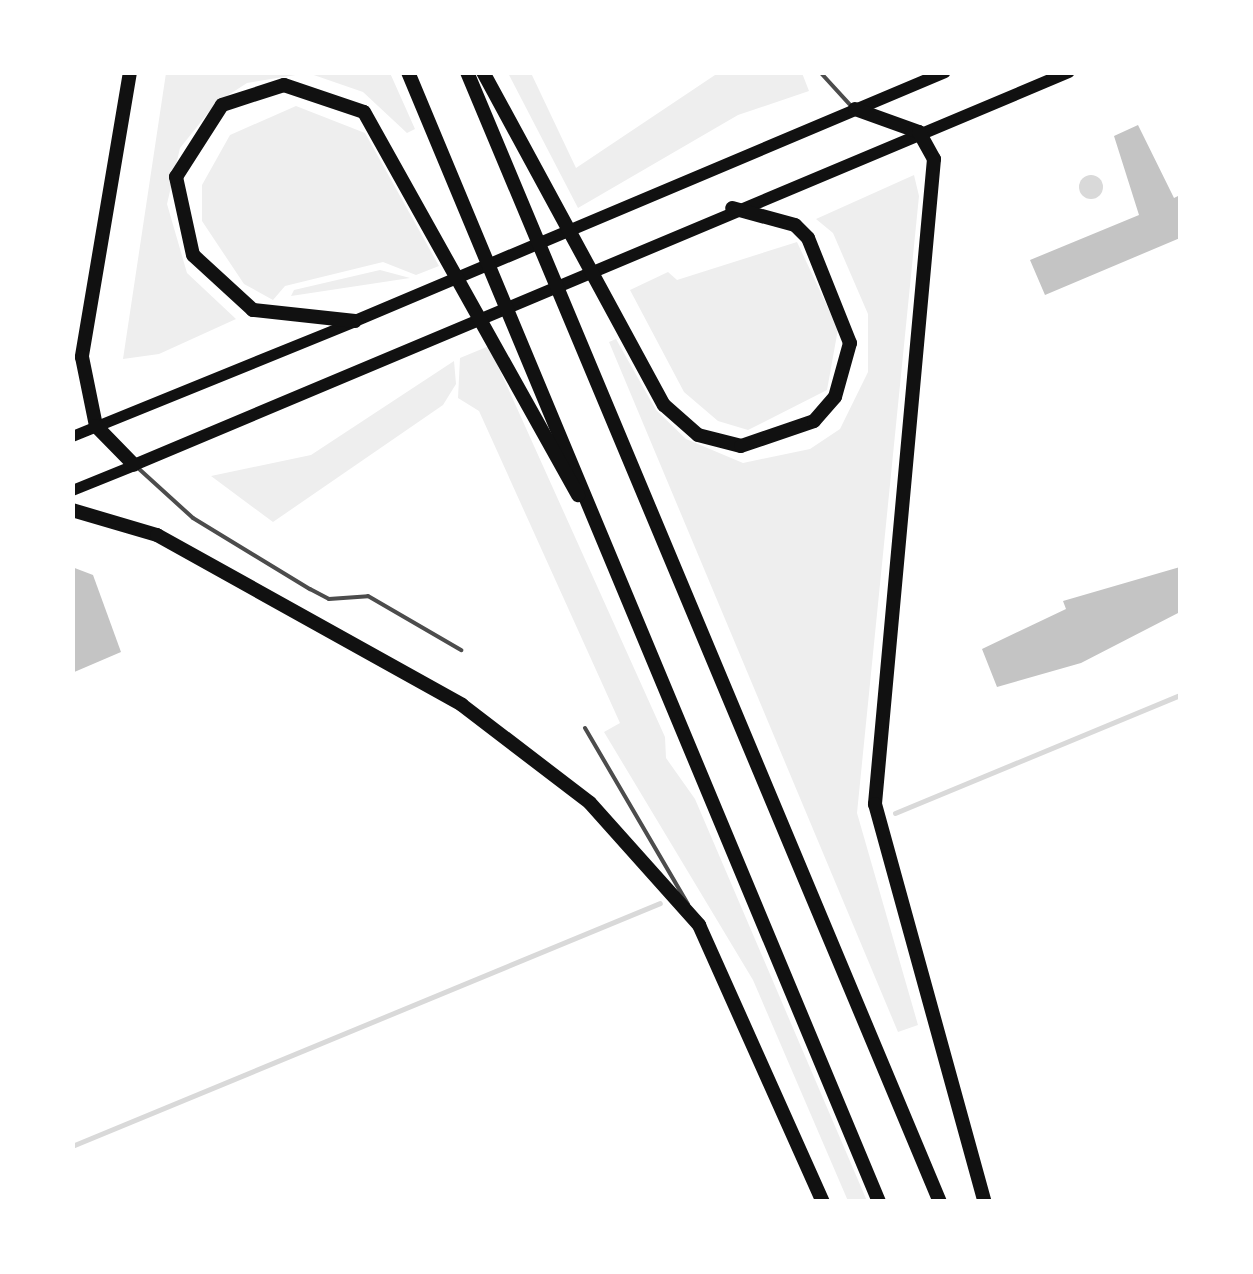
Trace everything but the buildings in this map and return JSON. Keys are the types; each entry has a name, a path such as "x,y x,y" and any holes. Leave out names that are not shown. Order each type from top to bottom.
{"highway":[{"path":"130,72 82,357 96,426 134,465"},
{"path":"408,72 879,1202"},
{"path":"467,72 940,1202"},
{"path":"483,72 664,405 698,434 740,446 814,421 835,397 850,342 808,238 732,208"},
{"path":"355,321 253,310 194,254 176,177 222,106 250,92 312,87 364,112 384,135 620,576"},
{"path":"855,109 919,132 934,159 935,205 875,804 986,1202"},
{"path":"72,510 158,535 510,736 590,802 699,925 824,1202"}],"main road":[{"path":"72,436 945,72"},
{"path":"72,490 732,208 1069,72"}],"lane":[{"path":"820,72 855,109"},
{"path":"134,465 193,518 310,589 329,599 368,596 461,650"},
{"path":"585,728 699,925"}],"shaded area":[{"path":"166,73 308,73 247,83 216,103 180,148 167,204 187,273 236,319 159,354 123,359"},
{"path":"308,73 390,73 415,129 407,133 363,92"},
{"path":"508,73 531,73 576,168 718,73 802,73 809,91 738,115 578,208"},
{"path":"296,106 365,133 439,266 416,275 383,262 285,286 273,300 244,284 202,221 202,185 230,135"},
{"path":"914,175 919,196 857,813 918,1025 898,1032 609,342 616,339 656,410 686,439 743,463 810,449 840,429 868,372 868,314 833,233 816,219"},
{"path":"1091,175 1103,187 1091,199 1079,187"},
{"path":"797,242 838,329 827,390 748,430 718,421 684,392 630,290 668,272 677,280"},
{"path":"380,270 410,278 291,296 294,290"},
{"path":"489,346 665,737 666,758 695,799 867,1201 848,1201 753,980 604,732 620,723 479,411 458,398 460,358"},
{"path":"454,361 456,384 443,405 273,522 211,476 311,455"}],"waterway":[{"path":"895,813 1180,695"},
{"path":"72,1146 660,903"}]}
